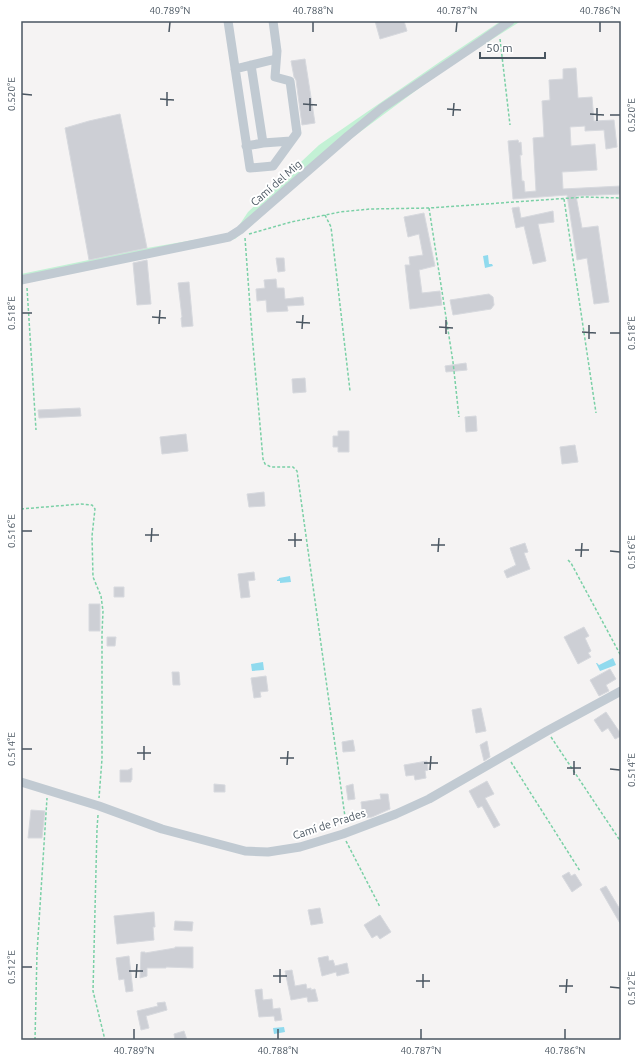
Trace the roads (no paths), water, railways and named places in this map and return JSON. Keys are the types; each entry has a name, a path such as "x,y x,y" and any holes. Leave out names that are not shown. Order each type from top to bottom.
{"street":[{"path":"228,21 250,168 273,166 297,133 290,81 275,77 277,51 273,21"},
{"name":"Camí del Mig","path":"24,279 229,237 240,230 382,108 510,21"},
{"path":"235,70 276,60"},
{"path":"252,66 263,143"},
{"path":"246,146 292,141"},
{"name":"Camí de Prades","path":"21,782 99,806 162,829 245,851 268,852 300,847 345,833 396,814 429,799 547,731 621,691"}],"water":[{"path":"488,255 489,264 492,264 493,266 485,268 483,256"},
{"path":"290,576 291,582 280,583 280,581 277,581 279,578"},
{"path":"613,658 616,665 600,671 596,663 599,665"},
{"path":"263,662 264,670 252,671 251,664"},
{"path":"284,1027 285,1032 274,1034 273,1028"}]}
